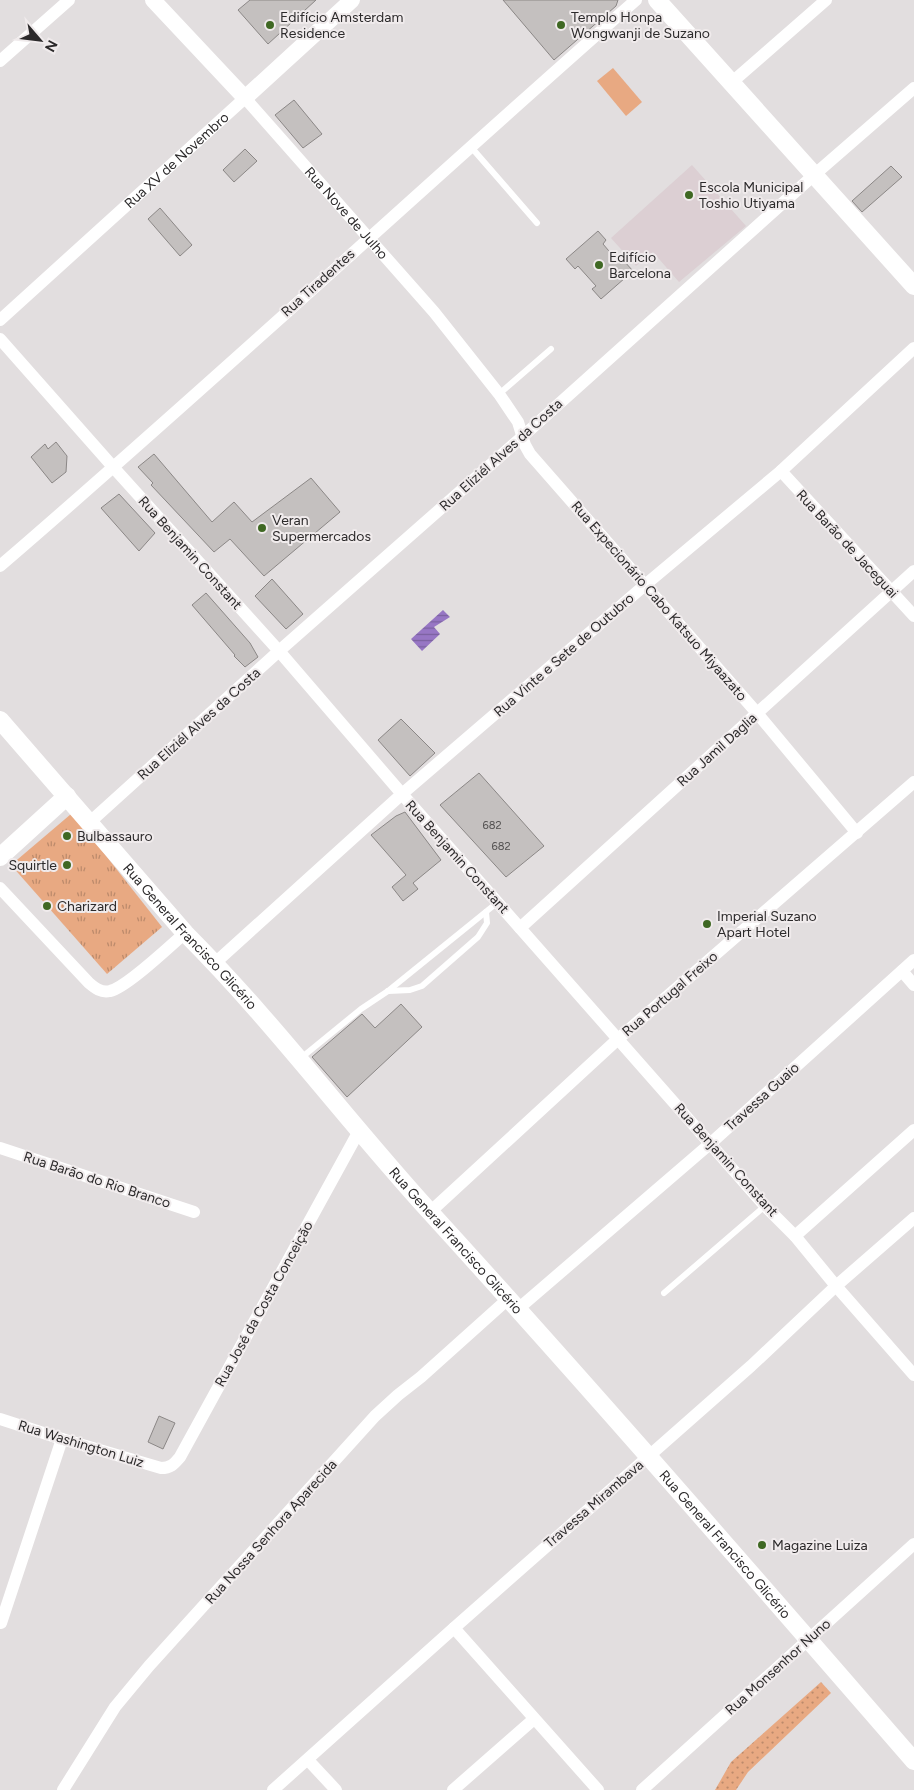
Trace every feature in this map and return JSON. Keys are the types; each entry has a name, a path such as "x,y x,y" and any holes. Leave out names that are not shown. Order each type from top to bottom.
{"main road":[{"path":"657,0 814,175 912,279"},
{"name":"Rua General Francisco Glicério","path":"0,720 185,934 215,963 430,1212 649,1456 914,1761"},
{"path":"0,857 67,796"}],"street":[{"path":"0,61 69,0"},
{"name":"Rua Nove de Julho","path":"153,0 245,98 434,312 499,394 518,422 522,437"},
{"name":"Rua XV de Novembro","path":"0,320 352,0"},
{"name":"Rua Tiradentes","path":"0,566 114,468 369,237 636,0"},
{"path":"731,83 826,0"},
{"name":"Rua Eliziél Alves da Costa","path":"90,822 278,652 914,88"},
{"name":"Rua Benjamin Constant","path":"0,339 765,1206 795,1236 914,1375"},
{"name":"Rua Vinte e Sete de Outubro","path":"215,963 402,794 781,471 914,348"},
{"name":"Rua Expecionário Cabo Katsuo Miyaazato","path":"522,437 530,454 757,713 857,833"},
{"name":"Rua Barão de Jaceguai","path":"781,471 914,616"},
{"name":"Rua Jamil Daglia","path":"520,928 914,571"},
{"name":"Rua Portugal Freixo","path":"430,1212 618,1039 914,782"},
{"path":"0,888 89,983 101,991 117,989 128,982 185,934"},
{"name":"Travessa Guaio","path":"513,1304 711,1143 914,960"},
{"path":"902,971 914,985"},
{"name":"Rua José da Costa Conceição","path":"161,1468 168,1468 180,1457 359,1130"},
{"path":"795,1236 914,1130"},
{"name":"Rua Barão do Rio Branco","path":"0,1148 194,1212"},
{"name":"Travessa Mirambava","path":"273,1790 751,1366 836,1286 914,1218"},
{"name":"Rua Nossa Senhora Aparecida","path":"63,1790 97,1734 125,1694 375,1416 398,1395 513,1304"},
{"name":"Rua Washington Luiz","path":"0,1419 62,1440 161,1468"},
{"path":"1,1623 62,1440"},
{"name":"Rua Monsenhor Nuno","path":"642,1790 914,1544"},
{"path":"454,1628 598,1790"},
{"path":"453,1790 534,1719"},
{"path":"308,1760 336,1790"}],"lane":[{"path":"471,147 537,223"},
{"path":"499,394 551,349"},
{"path":"300,1060 361,1009 388,991 498,902"},
{"path":"388,991 410,990 422,986 478,937 487,923 486,912"},
{"path":"664,1293 765,1206"}],"shaded area":[{"name":"Escola Municipal Toshio Utiyama","path":"692,165 746,226 679,282 653,252 636,266 611,238"},
{"path":"443,610 450,617 434,627 440,634 422,651 411,639"}],"green space":[{"path":"613,68 642,102 626,116 597,81"},
{"path":"71,814 162,927 107,974 11,865"},
{"path":"821,1682 831,1693 748,1772 736,1790 715,1790 731,1762"}],"building":[{"name":"Edifício Amsterdam Residence","path":"250,0 316,0 268,44 238,10"},
{"name":"Templo Honpa Wongwanji de Suzano","path":"503,0 618,0 616,6 554,60"},
{"path":"294,100 322,134 303,148 275,115"},
{"path":"245,149 257,161 234,182 223,170"},
{"path":"891,166 902,177 862,212 852,201"},
{"path":"160,208 192,245 180,256 148,219"},
{"name":"Edifício Barcelona","path":"598,231 606,240 603,244 620,264 624,261 633,271 601,299 592,289 596,286 578,266 575,269 566,259"},
{"path":"56,442 67,456 66,472 52,483 31,457 45,444 48,449"},
{"name":"Veran Supermercados","path":"154,454 212,522 234,502 252,522 311,478 340,512 264,576 230,539 214,552 151,485 153,483 138,467"},
{"path":"119,494 155,533 139,551 101,508"},
{"path":"272,579 303,614 286,629 255,596"},
{"path":"206,593 250,643 258,657 245,667 192,605"},
{"path":"401,719 435,753 410,776 378,740"},
{"path":"479,773 544,846 506,877 440,805"},
{"path":"405,812 441,860 413,883 418,889 403,901 392,887 406,875 371,835 396,816"},
{"path":"401,1004 422,1027 347,1097 312,1057 362,1014 375,1028"},
{"path":"159,1416 175,1423 163,1449 148,1442"}],"place":[{"name":"Edifício Amsterdam Residence","path":"270,25"},
{"name":"Templo Honpa Wongwanji de Suzano","path":"561,25"},
{"name":"Escola Municipal Toshio Utiyama","path":"689,195"},
{"name":"Edifício Barcelona","path":"599,265"},
{"name":"Veran Supermercados","path":"262,528"},
{"name":"Bulbassauro","path":"67,836"},
{"name":"Squirtle","path":"67,865"},
{"name":"Charizard","path":"47,906"},
{"name":"Imperial Suzano Apart Hotel","path":"707,924"},
{"name":"Magazine Luiza","path":"762,1545"}]}
